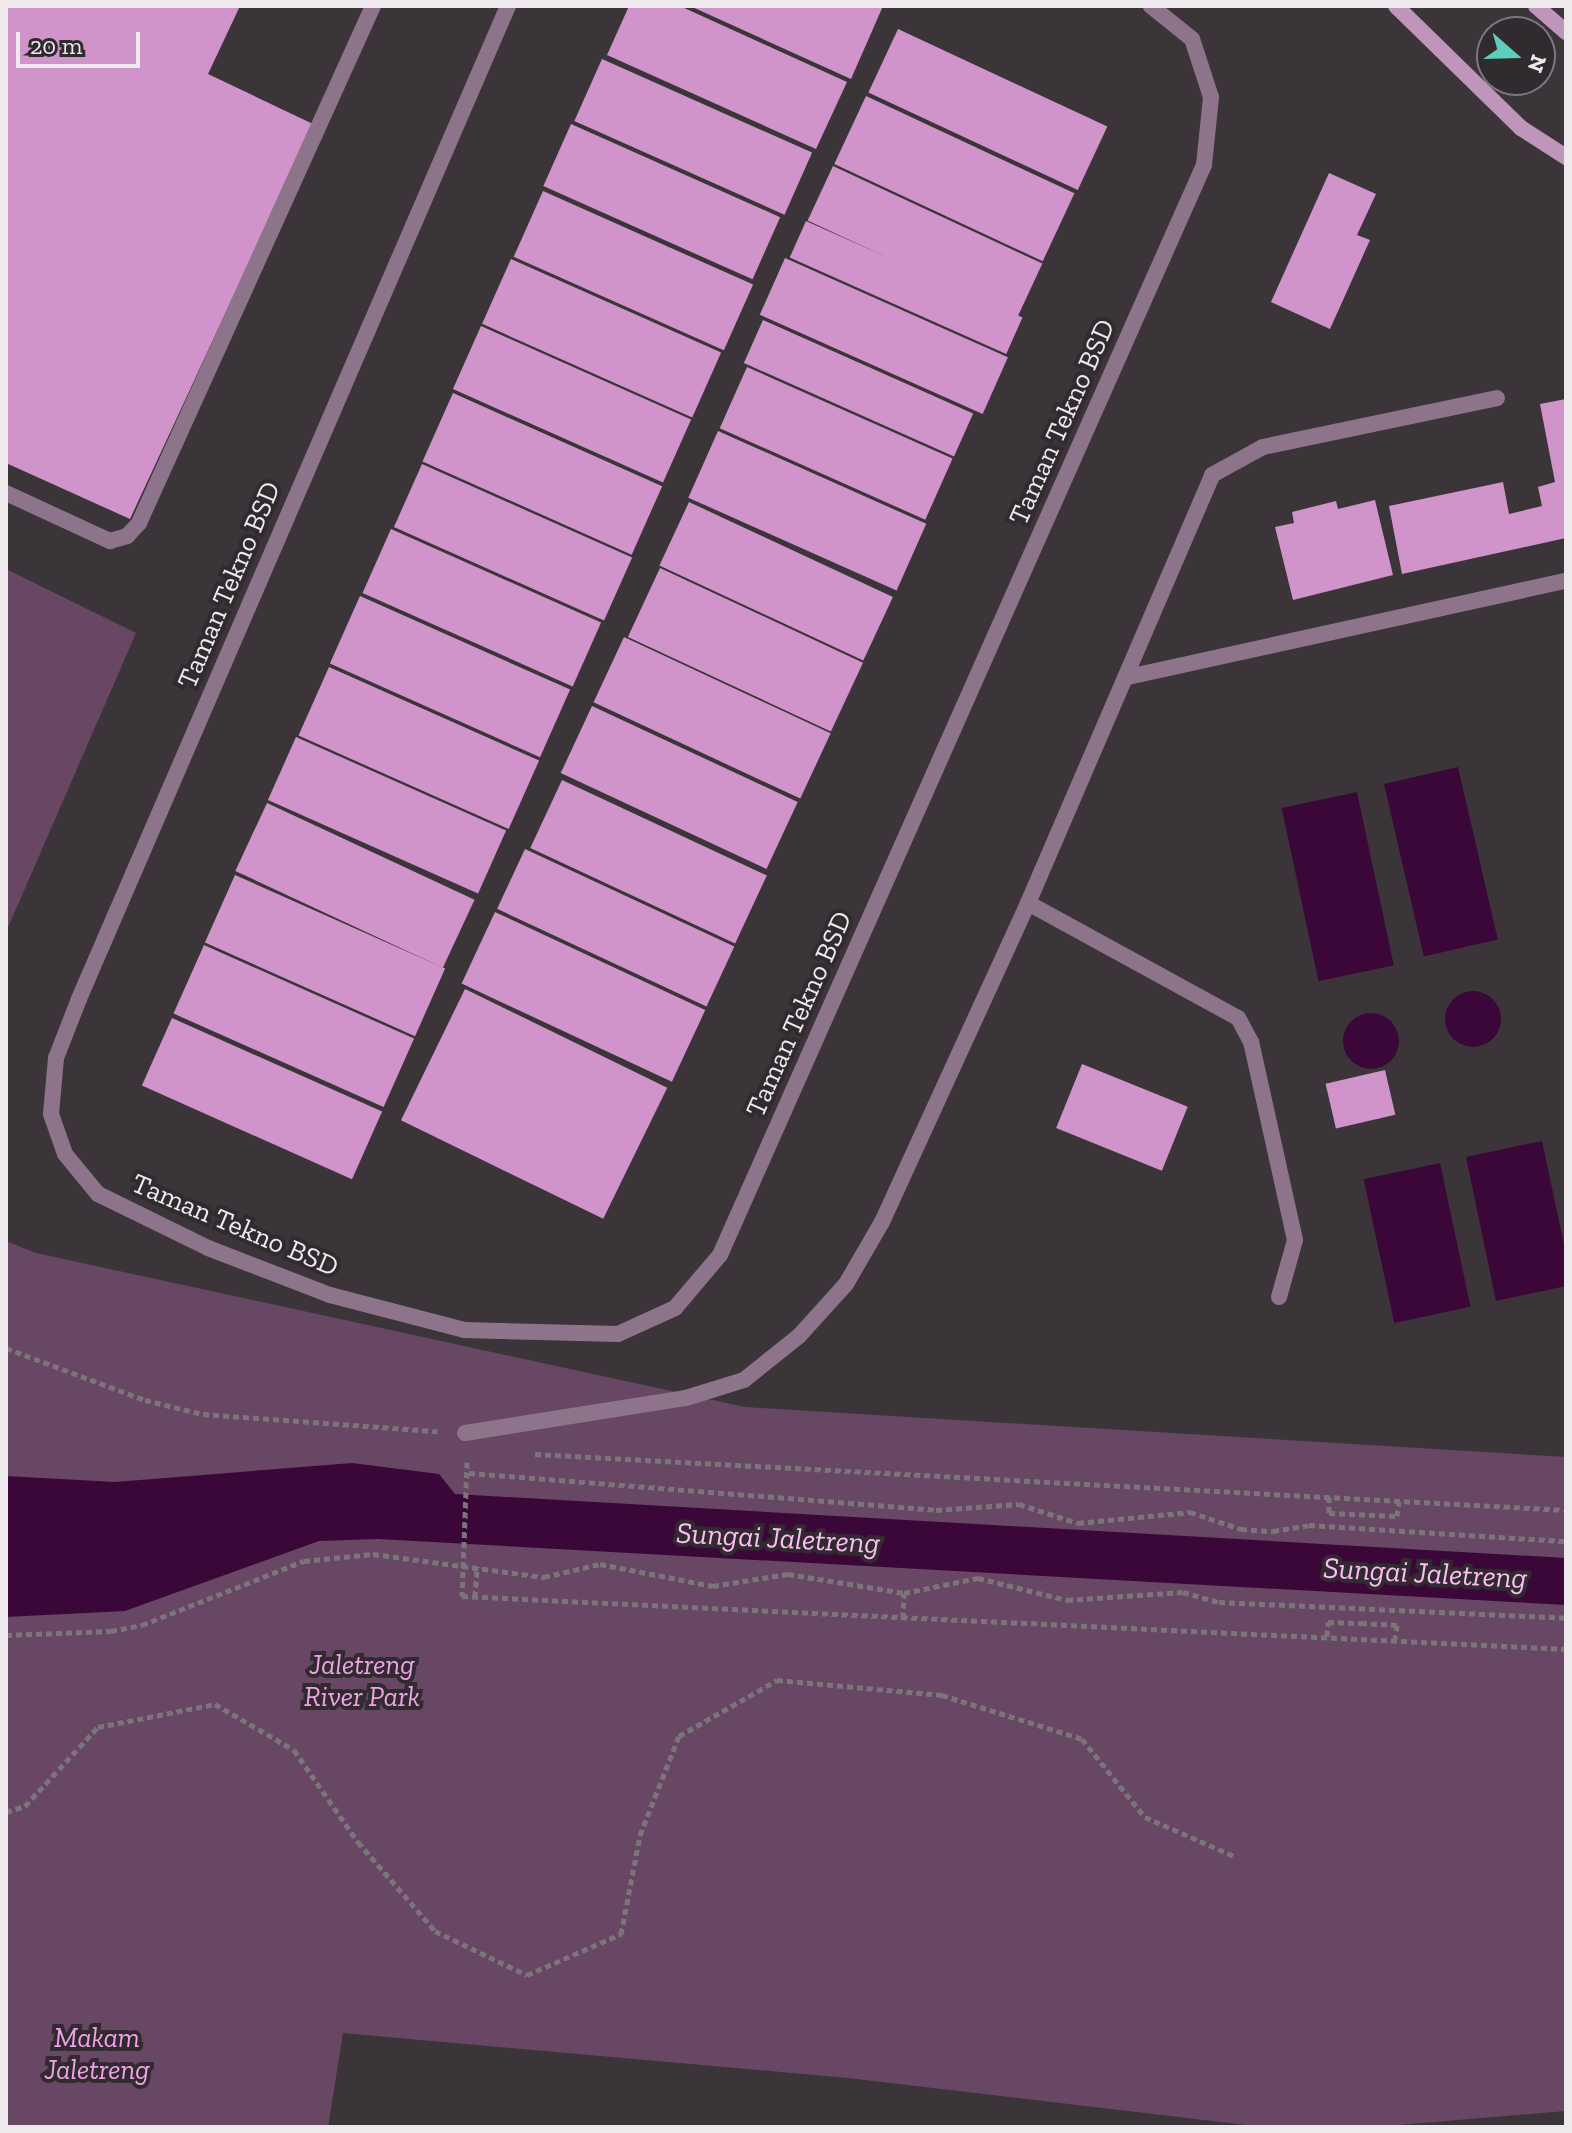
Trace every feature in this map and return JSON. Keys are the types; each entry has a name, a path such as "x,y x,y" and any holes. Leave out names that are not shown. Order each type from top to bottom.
{"main road":[{"path":"1396,6 1521,128 1566,157"},
{"path":"1536,6 1566,32"}],"lane":[{"path":"6,493 110,541 127,536 139,523 373,6"},
{"name":"Taman Tekno BSD","path":"508,6 79,999 56,1058 51,1114 65,1154 98,1194 208,1248 330,1295 464,1330 618,1334 675,1308 720,1255 1204,165 1211,97 1192,39 1151,6"},
{"path":"465,1433 686,1398 744,1380 799,1336 846,1284 882,1222 1128,677 1212,475 1263,447 1497,398"},
{"path":"1128,677 1566,581"},
{"path":"1028,903 1238,1018 1251,1042 1295,1240 1279,1297"}],"path":[{"path":"6,1348 145,1400 203,1414 465,1433 468,1493 462,1596 1566,1649"},
{"path":"529,1454 1566,1510"},
{"path":"468,1473 936,1510 1019,1504 1078,1523 1190,1512 1241,1529 1362,1529 1566,1541"},
{"path":"1329,1497 1329,1513 1397,1516 1399,1501"},
{"path":"1362,1529 1364,1514"},
{"path":"6,1635 111,1631 142,1625 304,1561 341,1555 477,1566 544,1577 600,1564 713,1586 788,1574 904,1593 978,1578 1067,1600 1183,1592 1219,1602 1566,1618"},
{"path":"475,1597 477,1566"},
{"path":"903,1618 904,1593"},
{"path":"1361,1623 1362,1608"},
{"path":"1327,1636 1328,1622 1361,1623 1397,1625 1395,1639"},
{"path":"6,1812 25,1806 98,1727 215,1704 294,1750 358,1842 435,1931 527,1975 621,1934 640,1835 679,1736 777,1680 942,1695 1082,1739 1145,1817 1236,1857"}],"green space":[{"path":"6,569 136,633 6,932"},
{"name":"Jaletreng River Park","path":"6,1241 36,1253 745,1407 1566,1457 1566,2111 1375,2127 1263,2127 848,2078 343,2033 328,2127 6,2127"}],"water":[{"path":"1458,767 1498,939 1424,957 1384,784"},
{"path":"1357,792 1394,965 1318,981 1282,808"},
{"path":"1473,991 1493,999 1501,1019 1493,1039 1473,1047 1453,1039 1445,1019 1453,999"},
{"path":"1371,1013 1391,1021 1399,1041 1391,1061 1371,1069 1351,1061 1343,1041 1351,1021"},
{"path":"1542,1141 1566,1254 1566,1286 1496,1301 1466,1157"},
{"path":"1440,1163 1471,1307 1394,1323 1364,1179"},
{"name":"Sungai Jaletreng","path":"352,1463 439,1474 455,1494 1566,1558 1566,1605 378,1539 319,1541 125,1611 6,1617 6,1476 115,1482"}],"building":[{"path":"6,6 240,6 208,74 313,124 130,519 6,463"},
{"path":"629,6 680,6 847,82 816,149 607,55"},
{"path":"690,6 883,6 851,79"},
{"path":"898,29 1107,127 1078,190 868,92"},
{"path":"602,59 812,153 784,215 574,121"},
{"path":"866,96 1074,193 1043,261 834,164"},
{"path":"571,124 780,217 753,279 543,186"},
{"path":"833,166 1042,264 1017,318 808,220"},
{"path":"1329,173 1376,194 1357,235 1370,240 1330,329 1271,302"},
{"path":"543,191 753,285 724,350 514,257"},
{"path":"806,221 1023,317 1006,354 790,258"},
{"path":"785,258 1008,357 983,414 760,315"},
{"path":"511,259 721,353 692,417 482,324"},
{"path":"763,320 973,414 954,456 744,363"},
{"path":"481,326 691,420 663,483 453,389"},
{"path":"747,367 953,459 925,520 720,428"},
{"path":"453,393 662,486 632,555 422,462"},
{"path":"1566,399 1566,538 1402,574 1389,506 1503,482 1509,514 1542,506 1538,487 1555,482 1540,404"},
{"path":"718,431 926,524 897,590 688,498"},
{"path":"422,464 632,558 604,621 394,527"},
{"path":"1375,500 1393,575 1293,600 1275,527 1294,523 1292,512 1336,501 1338,509"},
{"path":"689,502 893,597 863,661 659,565"},
{"path":"391,529 601,623 573,686 363,593"},
{"path":"660,568 863,663 831,732 628,637"},
{"path":"360,596 570,690 540,757 330,664"},
{"path":"624,637 831,733 800,799 594,702"},
{"path":"329,667 539,761 509,829 298,736"},
{"path":"592,706 798,802 766,869 561,773"},
{"path":"296,737 506,831 478,894 268,800"},
{"path":"562,780 767,876 735,943 530,848"},
{"path":"267,803 475,900 443,968 235,871"},
{"path":"525,849 734,947 706,1006 497,909"},
{"path":"235,875 445,969 415,1036 205,943"},
{"path":"495,912 705,1010 672,1082 462,984"},
{"path":"204,945 414,1039 384,1107 173,1014"},
{"path":"465,989 667,1088 603,1219 401,1120"},
{"path":"172,1018 382,1112 352,1179 142,1086"},
{"path":"1082,1064 1188,1107 1162,1171 1056,1128"},
{"path":"1385,1070 1395,1115 1336,1129 1326,1084"}],"park label":[{"name":"Makam Jaletreng","path":"97,2054"}]}
